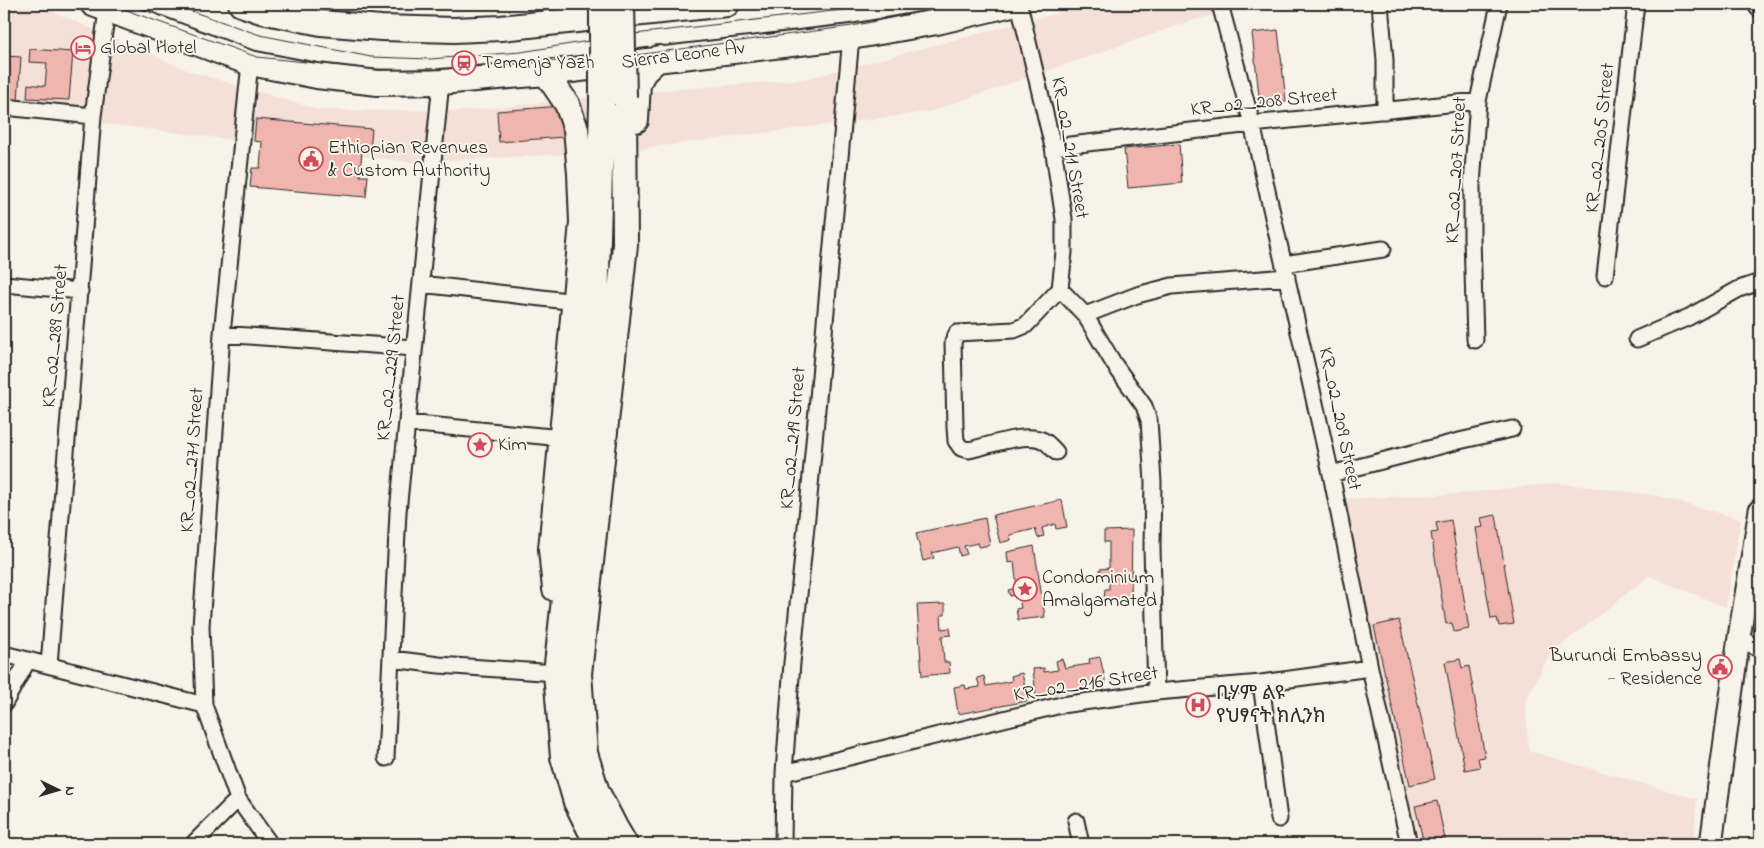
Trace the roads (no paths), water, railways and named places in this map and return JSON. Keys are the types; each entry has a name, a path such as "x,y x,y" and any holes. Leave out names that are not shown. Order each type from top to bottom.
{"main road":[{"path":"597,844 576,802 563,757 556,673 596,304 602,105 602,4"},
{"path":"255,6 321,23 381,28 454,30 498,29 570,13 633,7 727,4"},
{"name":"Sierra Leone Av","path":"100,7 250,63 317,76 378,83 441,82 546,73 659,58 851,37 936,22 1012,4"},
{"path":"625,844 597,792 585,753 579,674 625,245 624,97 633,7"},
{"path":"583,630 591,619 600,596 605,571 636,273 638,228 636,121 638,83 644,72 659,58"},
{"path":"546,73 566,104 576,129 582,223 576,302 551,549 556,592 563,608"}],"street":[{"name":"KR_02_211 Street","path":"1019,4 1053,147 1064,219 1064,252 1060,289"},
{"name":"KR_02_209 Street","path":"1220,4 1252,124 1331,474 1370,668 1409,844"},
{"path":"1380,4 1385,60 1385,111"},
{"name":"KR_02_207 Street","path":"1475,340 1472,184 1478,101 1499,4"},
{"name":"KR_02_205 Street","path":"1605,276 1636,4"},
{"name":"KR_02_289 Street","path":"49,665 94,116 100,7"},
{"name":"KR_02_219 Street","path":"783,844 784,773 792,663 851,37"},
{"name":"KR_02_271 Street","path":"250,63 222,334 201,626 204,705 238,799 270,844"},
{"name":"KR_02_229 Street","path":"386,758 398,512 441,82"},
{"name":"KR_02_208 Street","path":"1053,147 1478,101"},
{"path":"4,107 94,116"},
{"path":"1085,315 1137,294 1172,286 1285,271 1383,249"},
{"path":"1637,339 1689,317 1739,289 1760,282"},
{"path":"4,284 80,291"},
{"path":"421,284 576,302"},
{"path":"1056,452 1044,441 1035,438 1023,438 969,450 961,448 956,441 953,342 957,333 1008,331 1026,325 1060,289 1085,315 1114,364 1144,406 1148,420 1153,482 1152,548 1156,692"},
{"path":"222,334 414,348"},
{"path":"407,423 562,438"},
{"path":"1331,474 1512,429"},
{"path":"1711,844 1739,637 1760,510"},
{"path":"1739,637 1760,650"},
{"path":"4,654 204,705"},
{"path":"392,659 439,665 556,673"},
{"path":"4,704 28,660"},
{"name":"KR_02_216 Street","path":"784,773 1061,705 1156,692 1261,682 1370,668"},
{"path":"1261,682 1279,819"},
{"path":"193,844 238,799"},
{"path":"1076,821 1081,844"}],"tram line":[{"path":"115,4 134,13 257,57 372,69 430,70 629,56 852,26 958,4"},
{"path":"171,4 260,35 371,57 430,59 521,52 626,35 850,9 872,4"}],"place":[{"name":"Global Hotel","path":"83,48"},
{"name":"Temenja Yazh","path":"464,63"},
{"name":"Ethiopian Revenues & Custom Authority","path":"311,159"},
{"name":"Kim","path":"480,445"},
{"name":"Condominium Amalgamated","path":"1025,589"},
{"name":"Burundi Embassy - Residence","path":"1720,667"},
{"name":"ቢሃም ልዩ የህፃናት ክሊንክ","path":"1198,705"}]}
